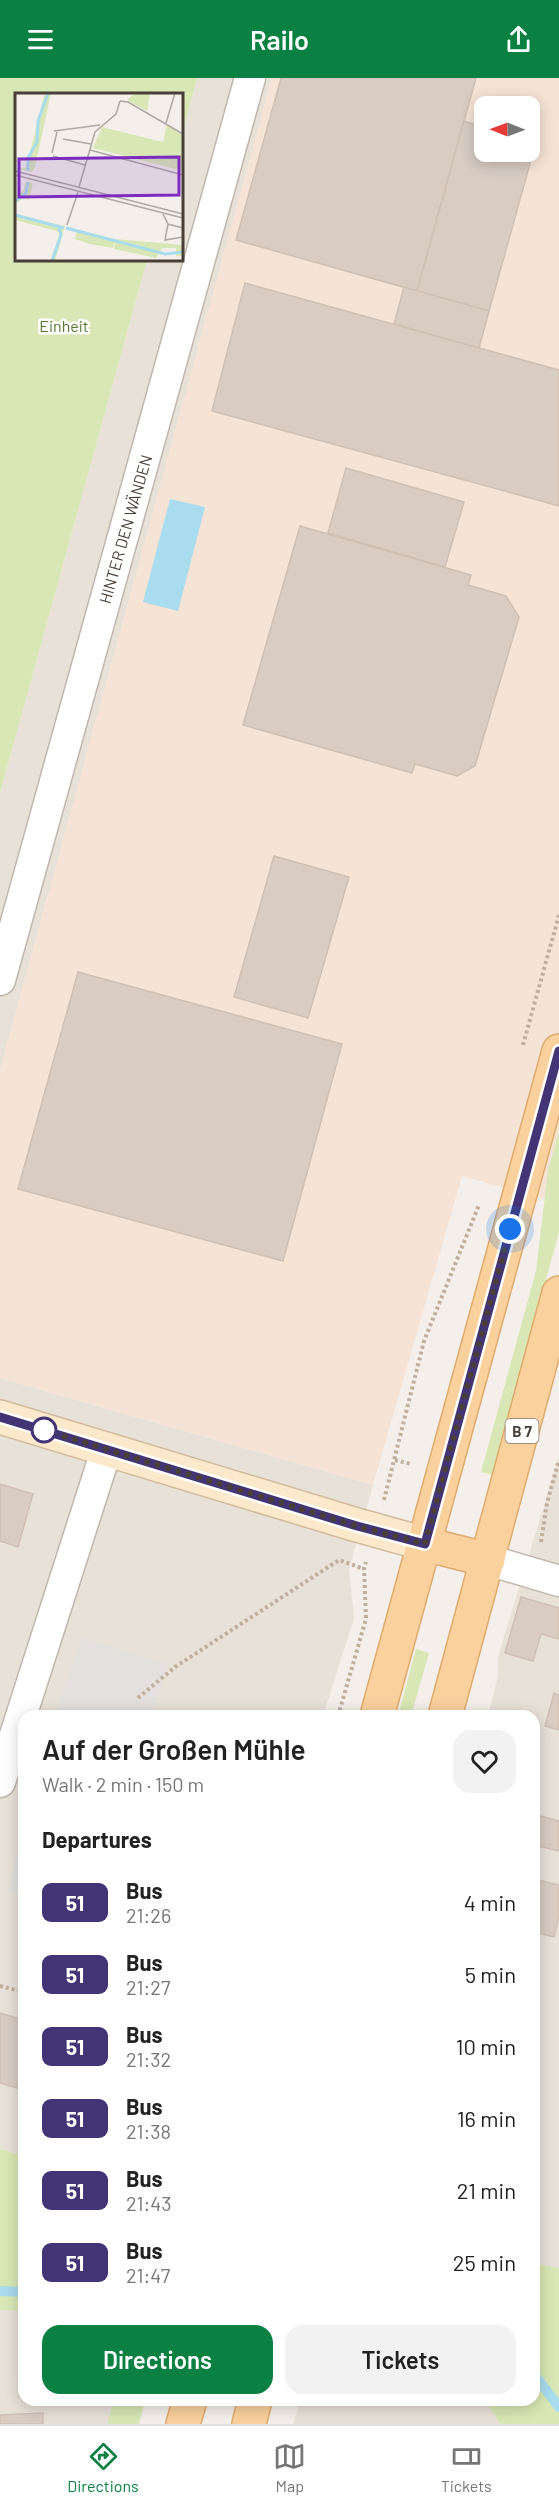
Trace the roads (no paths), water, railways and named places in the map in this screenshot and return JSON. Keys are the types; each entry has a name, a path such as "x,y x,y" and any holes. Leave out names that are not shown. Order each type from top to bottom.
{"main road":[{"path":"379,1710 559,1051"},
{"name":"B 7","path":"447,1710 559,1293"},
{"path":"425,1544 488,1560"},
{"path":"183,2424 188,2406"},
{"path":"249,2424 254,2406"}],"street":[{"name":"HINTER DEN WÄNDEN","path":"0,980 250,78"},
{"path":"0,1417 357,1526 425,1544"},
{"path":"23,1710 106,1448"},
{"path":"488,1560 559,1581"},
{"path":"0,1782 18,1725"}],"water":[{"path":"170,499 205,507 178,611 143,602"}],"waterway":[{"path":"0,2291 18,2292"},
{"path":"540,2382 559,2407"}],"park label":[{"name":"Einheit","path":"64,325"}]}
